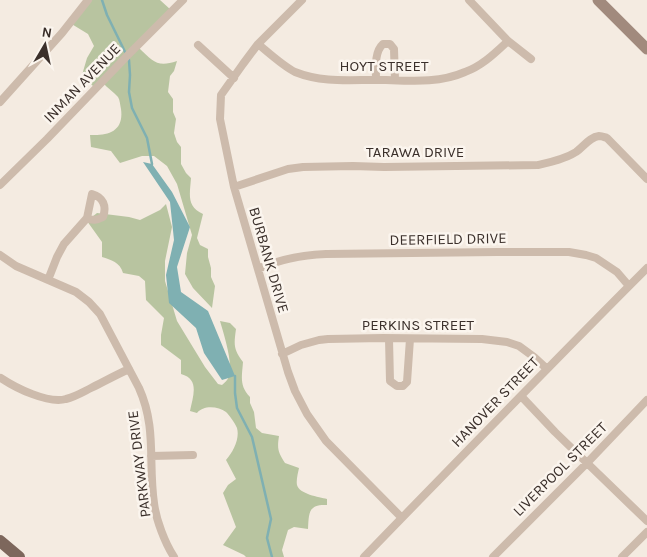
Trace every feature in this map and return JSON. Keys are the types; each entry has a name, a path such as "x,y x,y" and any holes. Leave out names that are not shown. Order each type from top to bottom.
{"main road":[{"path":"0,541 19,557"}],"street":[{"path":"0,102 88,0"},
{"name":"INMAN AVENUE","path":"0,185 183,0"},
{"name":"BURBANK DRIVE","path":"302,0 258,44 221,96 220,119 234,187 282,354 295,391 307,414 332,447 401,517"},
{"path":"469,0 508,41 531,60"},
{"path":"598,0 647,50"},
{"name":"HOYT STREET","path":"258,44 290,70 308,76 332,80 413,81 441,79 464,73 484,62 508,41"},
{"path":"376,80 378,49 383,44 390,44 394,49 396,80"},
{"path":"198,45 234,78"},
{"name":"TARAWA DRIVE","path":"234,187 288,169 303,167 538,165 570,155 599,136 604,137 647,179"},
{"path":"48,280 64,244 87,218"},
{"name":"DEERFIELD DRIVE","path":"258,268 300,256 326,254 569,252 596,258 617,272 629,286"},
{"name":"PARKWAY DRIVE","path":"0,255 16,266 76,292 100,314 145,400 151,429 155,509 161,530 174,557"},
{"name":"HANOVER STREET","path":"364,557 546,368 647,268"},
{"name":"PERKINS STREET","path":"282,354 319,340 343,338 474,339 507,342 518,346 546,368"},
{"path":"389,339 390,381 397,386 403,386 407,382 410,339"},
{"path":"2,378 27,392 54,400 65,400 129,369"},
{"path":"521,396 555,432 647,521"},
{"name":"LIVERPOOL STREET","path":"493,557 647,400"},
{"path":"151,456 193,455"},
{"path":"622,557 647,532"}],"green space":[{"path":"84,0 160,0 171,10 139,48 156,62 165,64 177,61 174,71 170,76 168,92 173,99 173,112 176,119 174,133 181,147 181,164 191,178 191,203 203,214 197,238 200,245 208,249 211,277 215,286 212,308 193,288 185,274 187,253 192,235 177,184 167,166 154,156 142,156 120,163 111,151 91,147 90,135 109,133 118,127 121,109 118,97 103,83 95,88 90,83 91,81 82,75 87,58 94,46 88,34 70,23"},
{"path":"166,204 172,227 165,261 165,281 177,321 205,367 218,384 222,385 229,377 230,363 228,348 220,321 230,323 236,329 235,346 243,362 243,385 250,397 256,428 262,433 279,436 279,450 285,463 299,468 297,485 301,491 327,499 327,505 316,506 309,514 308,529 294,527 288,530 282,550 284,557 246,557 223,545 236,527 223,493 228,485 236,479 226,460 238,437 237,428 223,410 211,407 200,410 197,413 190,411 194,389 193,384 187,376 181,374 181,360 161,345 164,318 146,300 145,281 139,276 123,273 122,269 112,260 102,257 102,242 87,221 97,213 140,220 160,210"}],"water":[{"path":"143,162 152,164 172,192 190,227 177,267 181,292 208,311 235,376 222,380 204,353 196,328 169,303 166,275 174,240 170,202"}],"waterway":[{"path":"102,0 107,15 129,60 129,92 132,108 147,138 152,164"},
{"path":"235,376 237,408 252,437 271,519 267,538 272,557"}]}
